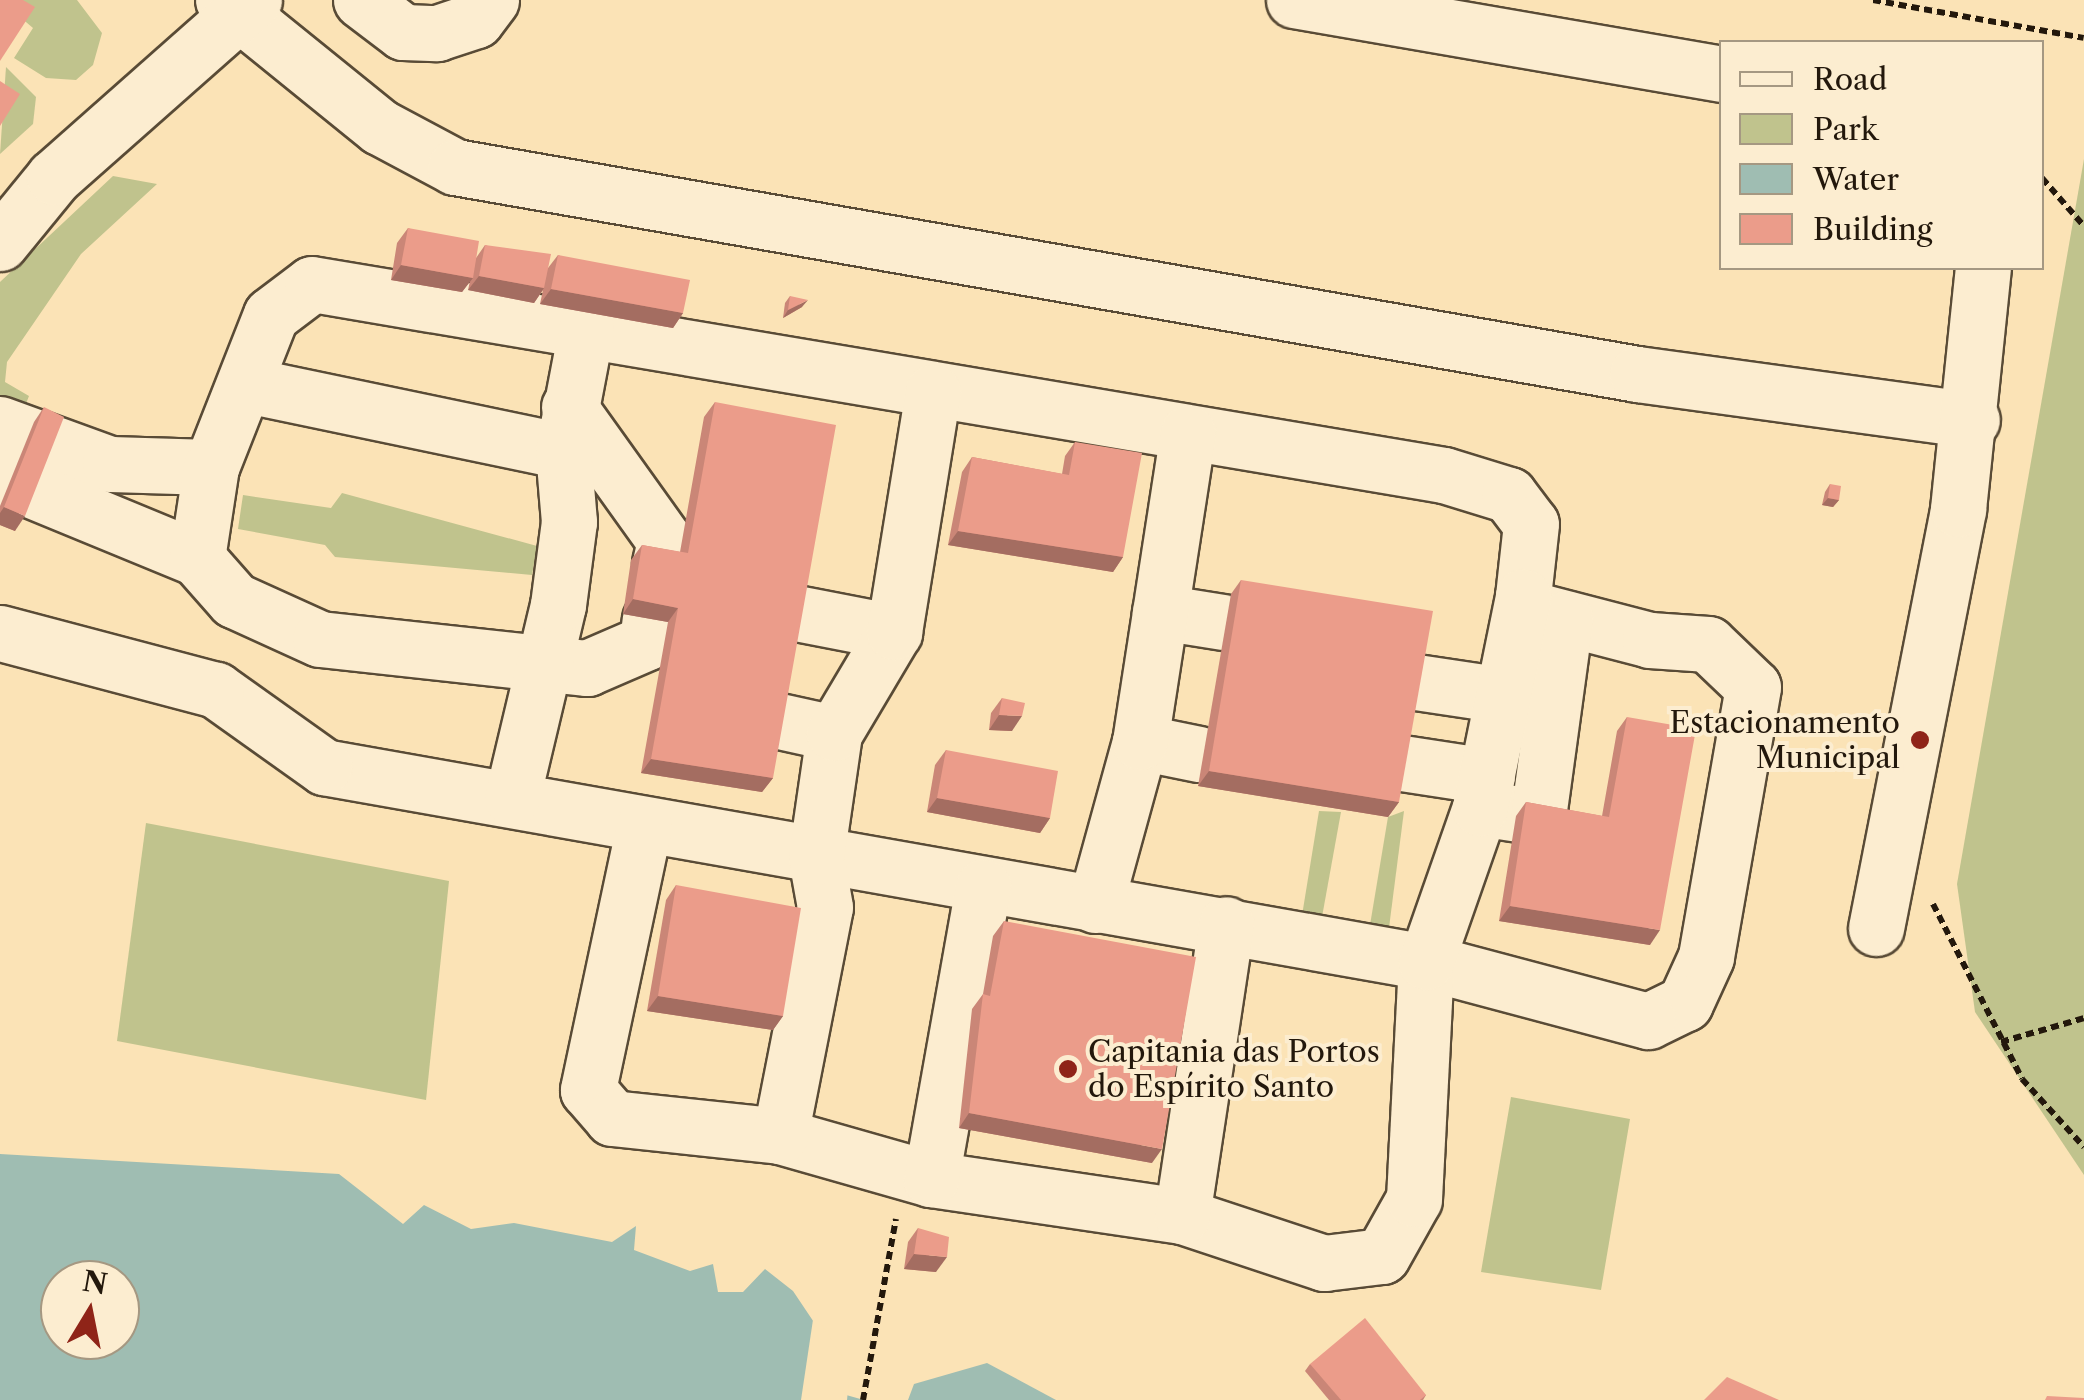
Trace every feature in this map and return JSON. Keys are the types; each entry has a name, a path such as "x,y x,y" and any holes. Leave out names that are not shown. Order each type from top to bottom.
{"street":[{"path":"361,0 403,32 437,34 476,20 492,0"},
{"path":"1294,0 1719,73"},
{"path":"0,244 54,177 240,3 380,127 455,167 1637,374 1972,420"},
{"path":"1876,928 1972,420 1984,270"},
{"path":"197,558 211,467 247,385 271,315 312,284 586,330 742,384 800,395 933,392 1082,438 1188,434 1444,475 1508,495 1531,524 1544,607 1538,817 1402,762"},
{"path":"512,798 538,663 558,604 569,522 566,429 586,330"},
{"path":"247,385 566,429 665,540 660,563"},
{"path":"780,1136 825,907 816,857 834,733 894,632 933,392"},
{"path":"1095,905 1140,742 1188,434"},
{"path":"14,457 211,467"},
{"path":"14,457 197,558 234,600 320,639 587,668 646,642 650,619"},
{"path":"644,826 588,1090 612,1118 780,1136 918,1176 1182,1216 1324,1262 1382,1256 1414,1199 1426,962 1483,792 1503,695 1544,607"},
{"path":"0,634 216,690 324,767 512,798 644,826 983,887 1226,924 1426,962 1648,1022 1685,1004 1706,957 1754,686 1708,644 1544,607"},
{"path":"1160,612 1223,622"},
{"path":"796,613 894,632"},
{"path":"1416,682 1503,695"},
{"path":"775,720 834,733"},
{"path":"1140,742 1199,754"},
{"path":"918,1176 983,887"},
{"path":"1182,1216 1226,924"}],"path":[{"path":"1873,0 2084,38"},
{"path":"2044,180 2084,226"},
{"path":"1893,844 1920,865 1946,943 2001,1042 2084,1147"},
{"path":"2001,1042 2084,1018"},
{"path":"863,1400 918,1176"}],"green space":[{"path":"0,0 77,0 102,33 93,65 76,80 46,78 14,58 33,28"},
{"path":"6,67 36,97 33,124 0,154"},
{"path":"2084,159 2084,1175 1975,1012 1957,884"},
{"path":"113,176 157,184 81,254 7,362 5,382 29,396 16,429 0,420 0,282"},
{"path":"342,493 537,546 532,575 335,557 325,545 238,529 243,495 331,508"},
{"path":"1319,811 1341,812 1318,939 1299,934"},
{"path":"1404,811 1386,951 1366,949 1388,817"},
{"path":"146,823 449,881 426,1100 117,1041"},
{"path":"1511,1097 1630,1119 1601,1290 1481,1272"}],"water":[{"path":"0,1154 339,1174 403,1224 424,1205 471,1229 514,1223 612,1242 636,1226 634,1250 690,1271 713,1264 718,1292 743,1292 765,1269 793,1291 846,1370 839,1393 864,1400 0,1400"},
{"path":"987,1363 1056,1400 908,1400 914,1384"}],"pier":[{"path":"814,1313 850,1368 847,1400 801,1400"}],"building":[{"path":"0,0 23,0 35,7 0,61"},
{"path":"0,81 20,94 0,126"},
{"path":"408,228 479,241 473,278 401,265"},
{"path":"485,245 551,254 544,288 479,276"},
{"path":"558,255 690,280 683,313 551,289"},
{"path":"790,296 808,300 788,310"},
{"path":"715,402 836,425 773,778 651,759 678,608 633,599 642,545 688,553"},
{"path":"44,407 64,417 25,516 4,507"},
{"path":"1075,442 1142,453 1123,557 958,531 972,457 1069,475"},
{"path":"1830,484 1841,486 1839,500 1828,498"},
{"path":"1241,580 1433,611 1399,802 1209,771"},
{"path":"1002,698 1025,703 1022,716 999,715"},
{"path":"1627,717 1696,729 1660,930 1510,906 1526,802 1609,817"},
{"path":"946,750 1058,771 1050,818 937,798"},
{"path":"676,885 801,908 783,1016 658,996"},
{"name":"Capitania das Portos do Espírito Santo","path":"1004,921 1196,957 1162,1149 969,1113 983,994 990,996"},
{"path":"918,1228 949,1237 947,1257 914,1254"},
{"path":"1365,1318 1426,1395 1420,1400 1341,1400 1310,1364"},
{"path":"1727,1377 1779,1400 1704,1400"},
{"path":"2047,1396 2084,1398 2084,1400 2045,1400"}],"place":[{"name":"Estacionamento Municipal","path":"1920,740"},
{"name":"Capitania das Portos do Espírito Santo","path":"1068,1069"}]}
